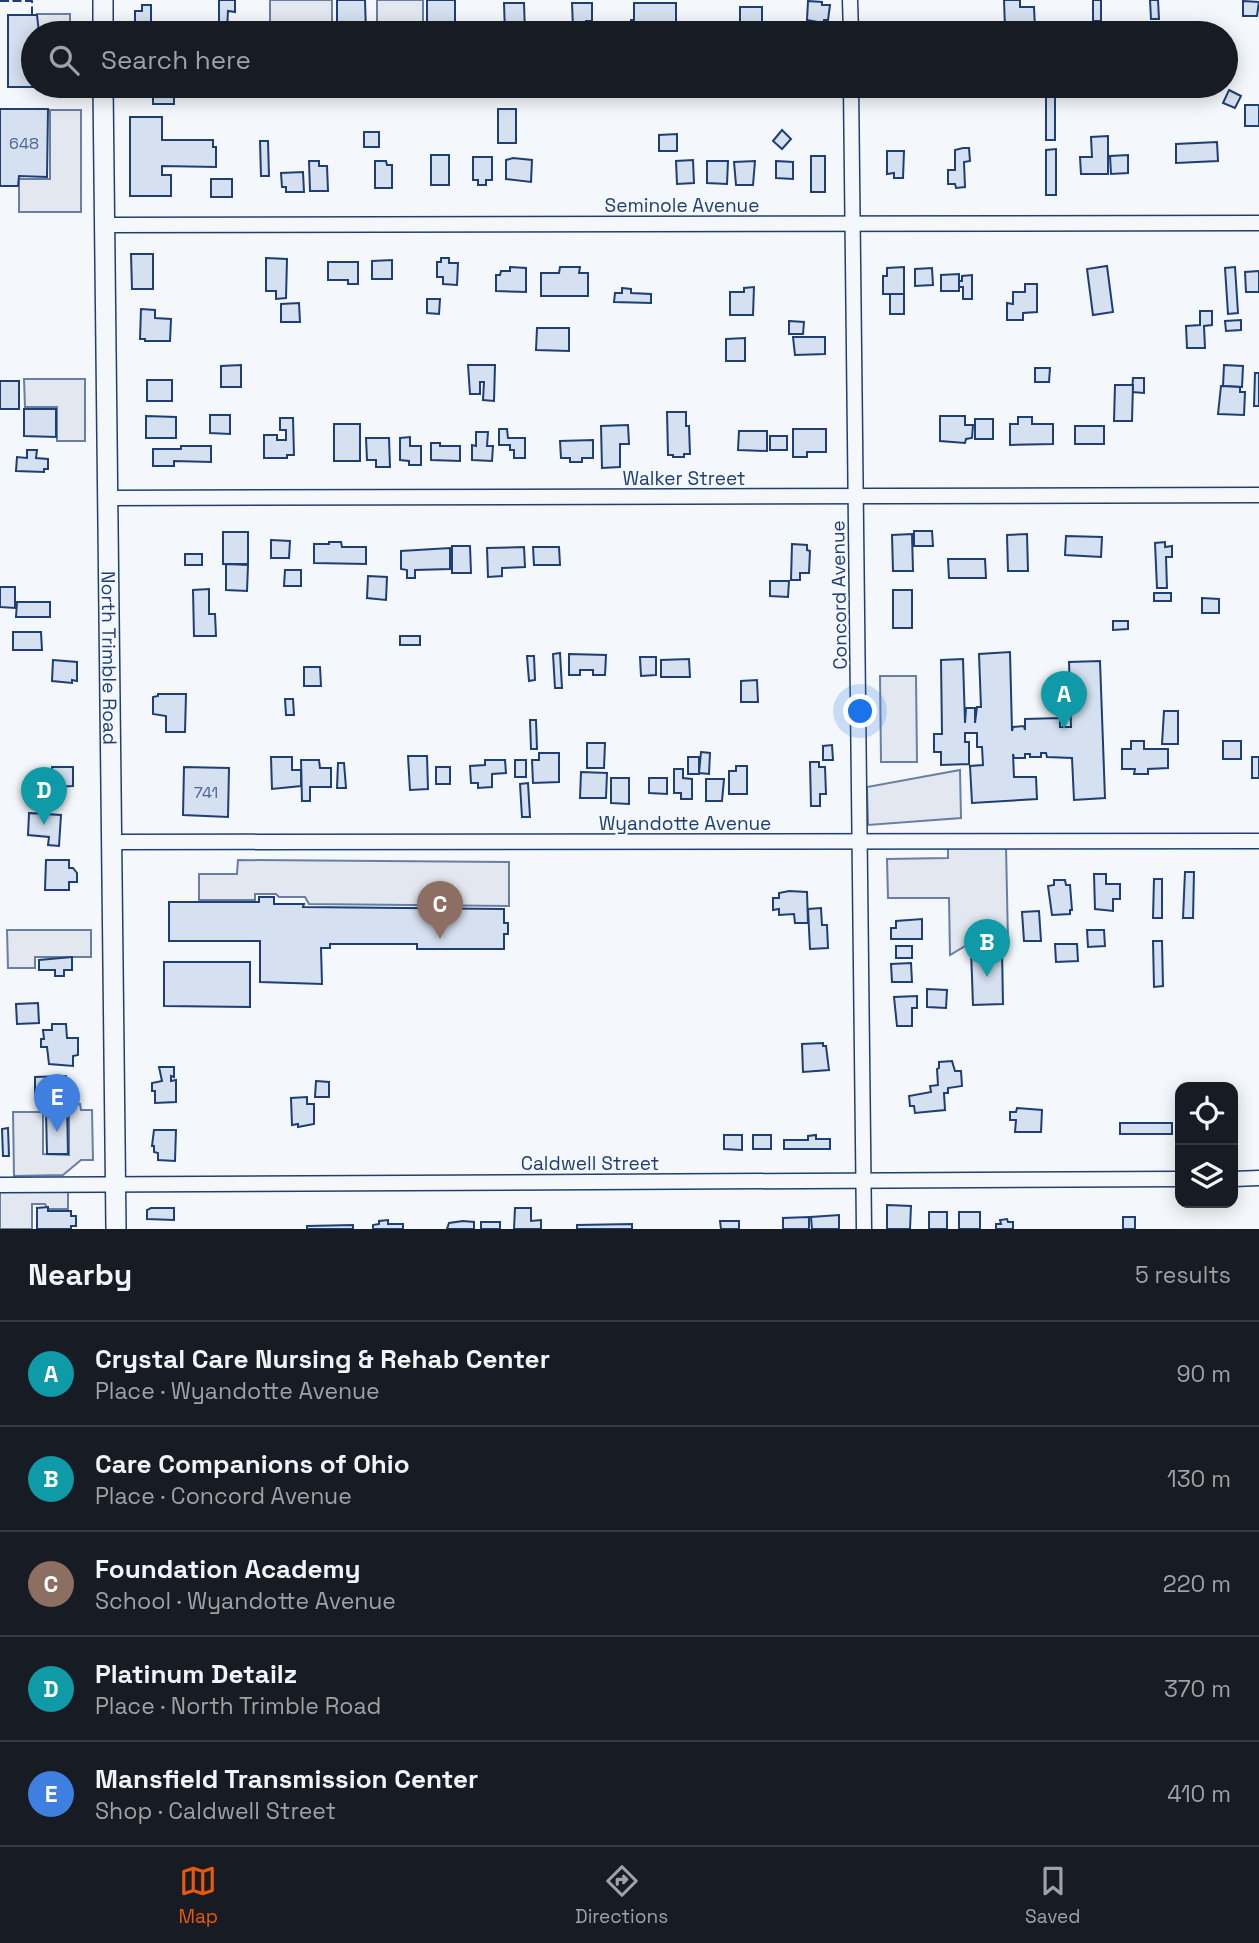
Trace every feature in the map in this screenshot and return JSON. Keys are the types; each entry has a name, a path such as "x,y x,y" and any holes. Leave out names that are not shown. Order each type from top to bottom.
{"main road":[{"path":"103,0 103,21"},
{"name":"North Trimble Road","path":"103,98 116,1229"}],"street":[{"path":"850,0 851,21"},
{"name":"Concord Avenue","path":"851,98 864,1229"},
{"name":"Seminole Avenue","path":"105,225 1259,223"},
{"name":"Walker Street","path":"108,498 1259,495"},
{"name":"Wyandotte Avenue","path":"112,842 1259,841"},
{"path":"1238,1179 1259,1178"},
{"name":"Caldwell Street","path":"0,1185 1175,1179"}],"shaded area":[{"path":"270,0 332,0 332,21 270,21"},
{"path":"377,0 423,0 423,21 377,21"},
{"path":"37,14 70,14 70,21 37,21"},
{"path":"50,110 81,110 81,212 19,212 19,179 50,179"},
{"path":"24,379 85,379 85,441 57,441 57,407 25,407"},
{"path":"880,676 916,676 917,762 881,762"},
{"path":"960,770 961,818 868,825 867,787"},
{"path":"948,846 1006,846 1008,942 972,942 950,955 949,898 888,898 887,859 948,858"},
{"path":"238,860 509,862 509,906 309,904 305,897 279,897 276,894 255,894 255,900 199,900 199,874 237,874"},
{"path":"7,930 91,930 91,957 35,957 35,968 8,968"},
{"path":"69,1104 80,1104 81,1110 92,1110 93,1160 81,1160 63,1175 14,1176 13,1112 43,1112 43,1154 69,1155"},
{"path":"0,1192 68,1192 68,1209 48,1209 45,1204 32,1204 32,1229 0,1229"}],"building":[{"path":"219,0 235,0 235,12 228,11 227,21 219,21"},
{"path":"337,0 365,0 366,21 337,21"},
{"path":"427,0 455,0 455,21 427,21"},
{"path":"1004,0 1020,0 1020,7 1034,7 1035,21 1005,21"},
{"path":"1093,0 1101,0 1101,21 1093,21"},
{"path":"1150,0 1158,0 1159,19 1151,19"},
{"path":"808,1 830,5 828,20 807,20"},
{"path":"1243,1 1259,2 1257,16 1243,16"},
{"path":"504,3 524,3 525,21 505,21"},
{"path":"572,3 592,3 592,21 573,21"},
{"path":"634,3 676,3 676,21 631,21 634,20"},
{"path":"142,5 151,5 151,21 135,21 135,11 142,11"},
{"path":"740,7 762,7 762,21 740,21"},
{"path":"8,15 37,15 38,21 21,21 21,87 8,87"},
{"path":"1241,96 1235,108 1223,103 1225,98"},
{"path":"153,98 174,98 174,104 153,104"},
{"path":"1046,98 1055,98 1055,140 1046,140"},
{"path":"1245,105 1259,105 1259,126 1245,126"},
{"path":"0,109 48,109 47,177 19,176 18,186 0,186"},
{"path":"498,109 516,109 516,143 498,143"},
{"path":"130,117 162,117 162,140 213,140 213,147 216,147 216,167 162,166 162,175 171,175 171,196 130,196"},
{"path":"782,130 791,139 782,149 773,141"},
{"path":"364,132 379,132 379,147 364,147"},
{"path":"677,134 677,151 659,151 659,135"},
{"path":"1108,136 1108,174 1081,174 1080,157 1092,157 1091,137"},
{"path":"260,141 268,141 269,176 261,176"},
{"path":"1217,142 1218,161 1176,163 1176,144"},
{"path":"969,148 970,161 964,162 965,187 956,188 955,184 948,184 948,170 955,170 955,150"},
{"path":"1056,149 1056,195 1046,195 1046,150"},
{"path":"887,151 904,151 903,178 894,178 894,173 887,174"},
{"path":"431,155 449,155 449,185 431,185"},
{"path":"1128,155 1128,173 1111,174 1110,156"},
{"path":"811,156 825,156 825,192 811,192"},
{"path":"473,157 492,157 492,180 486,180 486,185 478,185 478,180 473,180"},
{"path":"506,160 532,160 531,182 506,179"},
{"path":"693,160 694,183 677,184 676,161"},
{"path":"309,161 319,161 319,166 327,166 328,191 310,191"},
{"path":"375,161 386,161 387,165 392,165 392,188 375,188"},
{"path":"707,161 728,161 727,184 707,183"},
{"path":"755,161 753,185 736,185 734,162"},
{"path":"776,161 793,162 793,179 776,178"},
{"path":"303,172 304,192 286,192 286,187 282,187 281,173"},
{"path":"211,179 232,179 232,197 211,197"},
{"path":"131,254 153,254 153,289 132,289"},
{"path":"266,258 287,259 286,298 276,299 276,291 266,291"},
{"path":"441,258 449,258 449,263 458,263 457,285 443,284 443,277 437,277 437,262 441,262"},
{"path":"392,260 392,279 372,279 372,261"},
{"path":"328,262 358,262 358,284 348,284 348,280 328,280"},
{"path":"1107,266 1113,312 1093,315 1087,269"},
{"path":"510,267 526,268 526,292 496,291 496,275 500,275 501,271 510,271"},
{"path":"560,267 580,267 579,273 588,273 588,296 541,296 541,273 559,273"},
{"path":"904,267 904,294 883,294 883,276 887,276 887,268"},
{"path":"1235,267 1238,313 1228,314 1225,268"},
{"path":"932,268 933,285 915,286 915,269"},
{"path":"1259,271 1259,292 1246,292 1245,272"},
{"path":"959,274 959,291 941,291 941,275"},
{"path":"972,275 972,299 963,299 963,287 959,287 959,281 962,281 962,276"},
{"path":"1025,284 1037,284 1037,312 1023,313 1023,320 1007,320 1007,303 1013,304 1013,292 1025,292"},
{"path":"754,287 753,315 730,315 730,292 744,292 744,288"},
{"path":"622,288 631,289 631,293 651,294 651,303 614,302 615,293 622,293"},
{"path":"890,294 904,294 904,314 890,314"},
{"path":"427,299 440,299 439,314 427,313"},
{"path":"299,303 300,322 281,322 281,304"},
{"path":"141,309 155,310 155,318 171,319 170,341 140,339"},
{"path":"1200,311 1212,311 1212,325 1204,326 1205,348 1187,348 1186,326 1200,325"},
{"path":"1241,320 1241,330 1226,331 1225,321"},
{"path":"789,321 804,322 803,334 789,334"},
{"path":"537,328 569,328 569,351 536,350"},
{"path":"793,337 825,337 825,354 795,355"},
{"path":"745,338 745,361 726,361 726,339"},
{"path":"241,365 241,387 221,387 221,366"},
{"path":"468,365 495,365 494,401 483,400 484,382 480,382 480,394 470,394"},
{"path":"1224,365 1243,366 1242,387 1223,386"},
{"path":"1035,368 1050,368 1049,382 1035,382"},
{"path":"1255,373 1259,373 1259,406 1254,406"},
{"path":"1133,378 1144,378 1144,393 1132,392"},
{"path":"147,380 172,380 172,401 147,401"},
{"path":"0,381 19,381 19,409 0,409"},
{"path":"1115,385 1133,385 1132,421 1114,421"},
{"path":"1221,386 1240,387 1240,392 1245,392 1244,415 1218,414"},
{"path":"24,409 56,409 56,437 24,436"},
{"path":"667,412 686,412 690,454 684,454 684,457 668,455"},
{"path":"210,415 230,415 230,434 210,433"},
{"path":"146,416 176,417 176,438 146,438"},
{"path":"940,416 965,416 965,425 973,425 972,438 966,439 965,443 940,441"},
{"path":"1018,417 1032,417 1032,424 1053,424 1053,444 1010,445 1010,424 1018,424"},
{"path":"280,418 293,418 294,455 287,455 287,458 264,458 264,435 277,435 277,440 286,440 286,430 280,430"},
{"path":"975,419 993,419 993,439 975,439"},
{"path":"334,424 360,424 360,461 334,461"},
{"path":"628,425 629,444 620,444 620,467 602,468 601,426"},
{"path":"1075,426 1104,426 1104,444 1075,444"},
{"path":"499,429 507,429 508,438 525,438 525,458 514,458 514,450 510,450 510,445 499,445"},
{"path":"793,429 826,429 826,452 807,452 807,457 793,457"},
{"path":"739,431 767,431 767,451 738,450"},
{"path":"476,432 488,432 487,446 493,446 492,461 472,460 472,445 476,446"},
{"path":"770,436 787,436 787,450 770,450"},
{"path":"410,437 410,446 421,446 421,465 409,465 409,461 400,460 400,438"},
{"path":"366,438 389,438 390,467 376,467 376,460 367,460"},
{"path":"593,440 593,458 570,462 570,458 561,458 560,441"},
{"path":"431,443 460,446 460,461 431,460"},
{"path":"181,446 211,446 211,462 174,461 174,466 153,466 153,449 181,449"},
{"path":"27,450 37,450 36,458 48,459 48,469 44,469 44,472 16,471 17,457 27,458"},
{"path":"914,531 932,531 933,546 914,546"},
{"path":"223,532 248,532 248,564 223,564"},
{"path":"912,534 913,571 893,571 892,535"},
{"path":"1027,534 1028,571 1008,571 1007,535"},
{"path":"1066,536 1102,537 1101,557 1065,555"},
{"path":"271,540 290,541 289,558 271,558"},
{"path":"341,542 342,547 366,547 366,564 314,563 314,544"},
{"path":"1165,542 1165,547 1172,546 1172,557 1166,557 1167,588 1157,588 1155,543"},
{"path":"792,544 807,545 807,550 810,551 809,573 800,573 800,580 791,580"},
{"path":"452,546 470,546 471,573 452,573"},
{"path":"524,547 525,567 502,568 502,576 488,577 487,548"},
{"path":"533,547 559,547 560,565 534,565"},
{"path":"450,548 450,569 415,570 415,578 407,578 407,570 401,569 401,551"},
{"path":"185,554 202,554 202,565 185,565"},
{"path":"948,559 985,559 986,578 949,578"},
{"path":"226,564 248,565 247,591 226,590"},
{"path":"285,570 301,570 301,586 284,586"},
{"path":"368,576 387,577 386,600 367,598"},
{"path":"770,581 789,581 788,597 770,596"},
{"path":"0,587 15,587 15,608 0,607"},
{"path":"209,589 209,614 215,614 216,636 194,636 193,590"},
{"path":"893,590 912,590 912,628 893,628"},
{"path":"1154,593 1171,593 1171,601 1154,601"},
{"path":"1202,598 1219,599 1219,613 1202,613"},
{"path":"17,602 50,602 50,617 16,617"},
{"path":"1113,621 1128,621 1128,629 1113,630"},
{"path":"13,632 41,632 42,650 13,650"},
{"path":"400,636 420,636 420,645 400,645"},
{"path":"1010,652 1012,731 1013,727 1024,726 1025,730 1025,719 1060,718 1060,727 1071,727 1069,662 1100,661 1105,798 1074,800 1072,758 1047,757 1046,753 1041,753 1041,757 1025,754 1025,758 1014,758 1013,754 1014,777 1036,777 1037,799 972,803 970,766 983,765 982,747 977,747 977,733 965,733 965,742 969,742 969,764 941,765 941,752 934,752 934,734 942,734 941,660 963,659 965,723 966,708 975,708 975,723 977,707 981,707 979,654"},
{"path":"560,653 562,688 555,688 553,654"},
{"path":"569,654 606,655 605,675 593,675 593,670 580,670 580,675 569,675"},
{"path":"527,656 534,656 535,680 529,681"},
{"path":"640,657 656,657 656,675 641,676"},
{"path":"689,659 690,677 661,677 661,660"},
{"path":"53,660 77,662 77,681 52,681"},
{"path":"304,667 320,667 321,686 304,686"},
{"path":"757,680 758,702 741,702 741,681"},
{"path":"158,694 186,694 185,732 166,732 166,716 153,714 153,697"},
{"path":"285,699 293,699 294,715 286,715"},
{"path":"1164,711 1178,711 1178,744 1162,744"},
{"path":"530,720 536,720 537,749 531,749"},
{"path":"1131,741 1144,741 1144,749 1168,749 1168,768 1148,769 1148,774 1134,774 1135,769 1122,769 1122,749 1131,749"},
{"path":"1223,741 1241,741 1241,759 1223,759"},
{"path":"587,743 605,743 604,768 587,768"},
{"path":"832,745 833,760 823,760 823,746"},
{"path":"701,752 710,753 709,774 699,773"},
{"path":"539,753 559,753 559,782 533,783 532,760 539,760"},
{"path":"408,756 427,756 428,789 410,790"},
{"path":"271,757 292,757 292,770 301,770 301,786 272,789"},
{"path":"688,757 699,757 699,774 688,774"},
{"path":"1252,757 1259,757 1259,778 1252,778"},
{"path":"301,760 319,760 320,768 331,768 331,787 310,787 310,801 302,801"},
{"path":"485,760 505,760 506,773 492,774 492,787 478,788 478,783 471,783 470,766 485,765"},
{"path":"515,760 526,760 526,777 515,777"},
{"path":"810,762 819,762 819,767 825,767 826,794 820,794 820,806 811,806"},
{"path":"338,763 344,763 346,788 337,788"},
{"path":"736,766 747,766 747,794 729,794 729,771 736,771"},
{"path":"52,767 73,767 73,786 53,787"},
{"path":"184,767 229,768 228,817 183,815"},
{"path":"436,767 450,767 450,784 436,784"},
{"path":"674,769 683,769 683,778 692,779 692,799 681,799 681,793 674,793"},
{"path":"581,772 607,773 606,798 580,798"},
{"path":"611,778 629,778 629,804 611,803"},
{"path":"649,778 667,778 667,794 649,793"},
{"path":"706,779 724,779 722,801 706,801"},
{"path":"528,783 530,817 522,817 520,784"},
{"path":"29,813 61,815 59,846 48,845 49,837 28,835"},
{"path":"46,860 69,860 69,868 73,868 77,873 77,882 69,882 69,890 45,890"},
{"path":"1185,872 1194,872 1193,918 1183,918"},
{"path":"1094,874 1106,874 1106,884 1120,884 1120,899 1113,899 1113,911 1095,909"},
{"path":"1154,879 1162,879 1162,918 1153,918"},
{"path":"1054,880 1065,880 1066,885 1070,885 1070,914 1052,915 1048,886 1054,885"},
{"path":"807,892 808,923 795,923 794,914 779,915 779,909 773,910 773,898 779,898 779,893"},
{"path":"259,897 274,897 274,904 304,904 303,907 504,909 504,923 508,923 508,934 504,934 504,949 417,949 417,944 330,944 330,948 321,948 322,984 260,982 260,941 169,941 169,902 259,902"},
{"path":"821,908 822,925 827,925 828,948 810,949 808,909"},
{"path":"1039,911 1041,941 1024,941 1022,912"},
{"path":"922,919 922,939 891,939 891,928 896,928 896,921"},
{"path":"1087,930 1104,930 1105,946 1088,947"},
{"path":"1153,941 1162,941 1163,986 1154,987"},
{"path":"979,943 993,943 993,949 1002,949 1003,1004 973,1005 971,950 979,950"},
{"path":"1055,944 1077,944 1078,961 1056,962"},
{"path":"896,946 912,946 912,958 896,958"},
{"path":"72,957 72,970 64,970 64,976 55,976 55,970 39,970 39,960"},
{"path":"164,962 250,962 250,1007 164,1006"},
{"path":"911,963 912,982 892,982 891,964"},
{"path":"927,989 947,990 946,1008 927,1007"},
{"path":"917,996 917,1008 912,1008 912,1026 897,1026 894,997"},
{"path":"38,1003 39,1023 17,1024 16,1004"},
{"path":"52,1024 66,1024 67,1038 78,1038 78,1055 73,1056 73,1066 49,1064 47,1047 41,1047 41,1039 44,1039 43,1030 52,1030"},
{"path":"823,1043 823,1046 826,1046 829,1070 803,1072 802,1044"},
{"path":"952,1061 955,1071 961,1071 962,1086 948,1088 948,1093 944,1093 945,1110 915,1113 914,1106 910,1106 909,1096 931,1092 930,1086 938,1085 939,1062"},
{"path":"159,1067 174,1067 171,1081 176,1080 176,1102 155,1103 152,1083 162,1081"},
{"path":"66,1076 67,1092 35,1093 35,1077"},
{"path":"316,1081 329,1082 329,1097 315,1097"},
{"path":"307,1097 307,1104 314,1104 314,1124 298,1127 298,1124 292,1125 291,1098"},
{"path":"51,1102 67,1102 68,1154 47,1154 46,1111 51,1111"},
{"path":"1017,1108 1042,1110 1041,1132 1015,1132 1016,1120 1010,1120 1010,1112 1016,1112"},
{"path":"1120,1123 1172,1123 1172,1134 1120,1134"},
{"path":"8,1128 9,1156 3,1156 2,1129"},
{"path":"154,1130 176,1130 175,1161 158,1160 158,1153 154,1152 152,1146"},
{"path":"724,1135 742,1135 742,1150 724,1149"},
{"path":"753,1135 771,1135 771,1149 753,1149"},
{"path":"816,1135 816,1139 830,1139 830,1149 784,1149 784,1140 808,1140 808,1136"},
{"path":"887,1205 911,1206 910,1229 887,1229"},
{"path":"48,1207 48,1211 71,1211 71,1216 76,1216 76,1226 71,1226 71,1229 37,1229 37,1208"},
{"path":"174,1208 174,1220 147,1219 147,1210"},
{"path":"515,1208 531,1208 531,1221 541,1220 541,1229 514,1229"},
{"path":"929,1212 947,1212 947,1229 929,1229"},
{"path":"959,1212 980,1212 980,1229 959,1229"},
{"path":"839,1215 839,1229 812,1229 811,1217"},
{"path":"809,1217 809,1229 783,1229 783,1218"},
{"path":"1123,1217 1135,1217 1135,1229 1123,1229"},
{"path":"1007,1219 1008,1222 1013,1222 1013,1229 996,1229 996,1224 1001,1224 1000,1220"},
{"path":"388,1220 388,1224 403,1224 403,1229 373,1229 373,1225 379,1224 379,1221"},
{"path":"720,1221 739,1221 739,1229 721,1229"},
{"path":"474,1222 474,1229 447,1229 449,1223"},
{"path":"481,1222 500,1222 500,1229 481,1229"},
{"path":"632,1224 632,1229 577,1229 577,1225"},
{"path":"353,1225 353,1229 307,1229 307,1226"}],"fence":[{"path":"0,1 32,1 32,15"}],"place":[{"name":"Crystal Care Nursing & Rehab Center","path":"1064,729"},
{"name":"Platinum Detailz","path":"44,825"},
{"name":"Foundation Academy","path":"440,939"},
{"name":"Care Companions of Ohio","path":"987,977"},
{"name":"Mansfield Transmission Center","path":"57,1132"}]}
